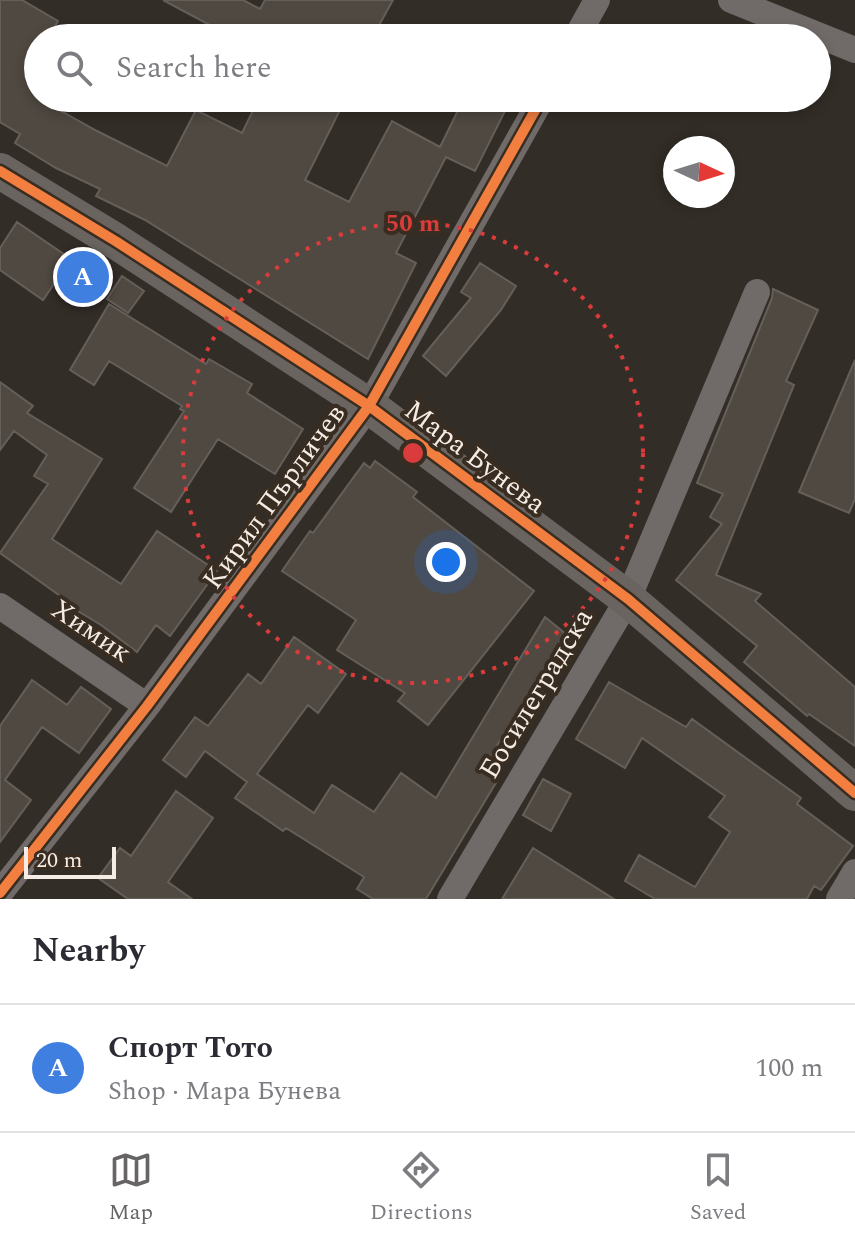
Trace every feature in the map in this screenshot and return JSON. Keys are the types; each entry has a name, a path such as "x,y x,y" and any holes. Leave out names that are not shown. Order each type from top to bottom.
{"street":[{"path":"584,24 597,0"},
{"path":"731,0 791,24"},
{"path":"831,40 855,50"},
{"name":"Кирил Пърличев","path":"0,893 147,706 369,406 534,112"},
{"name":"Мара Бунева","path":"0,171 117,242 369,406 628,599 855,793"},
{"name":"Босилеградска","path":"450,899 628,599 757,292"},
{"name":"Химик","path":"0,606 147,706"},
{"path":"839,899 855,872"}],"building":[{"path":"0,0 22,0 58,21 56,24 24,24 24,112 63,112 167,166 195,112 242,133 252,112 339,112 305,180 349,202 392,121 440,147 457,112 504,112 475,171 446,157 396,253 416,263 368,359 145,220 96,196 100,189 56,168 15,143 20,134 0,122"},
{"path":"163,0 243,0 260,9 265,0 393,0 380,24 208,24"},
{"path":"17,222 71,259 43,300 0,270 0,248"},
{"path":"480,263 516,286 501,310 446,376 423,356 471,298 461,292"},
{"path":"122,276 144,291 128,313 107,299"},
{"path":"773,289 818,310 786,381 794,385 716,575 761,594 755,601 855,687 855,746 809,714 807,716 744,662 757,646 676,580 722,524 710,517 723,494 697,483"},
{"path":"109,304 206,364 209,359 252,384 247,393 303,429 275,474 218,439 171,512 134,488 184,411 180,409 182,406 109,361 94,385 70,370"},
{"path":"855,360 855,499 849,513 799,492"},
{"path":"0,382 33,406 27,413 102,459 52,539 121,584 157,531 217,571 170,636 156,625 137,652 61,601 63,598 0,553 48,484 34,476 47,455 14,431 0,450"},
{"path":"375,461 417,492 413,497 534,591 428,725 398,701 405,693 337,650 356,620 282,571 364,463 370,468"},
{"path":"545,617 572,639 521,727 511,721 482,772 497,781 426,899 373,899 357,889 364,877 286,828 283,831 235,798 247,782 205,751 186,777 163,760 195,717 208,726 248,674 261,684 294,637 346,674 318,713 308,705 257,774 314,813 332,785 374,812 401,773 436,798"},
{"path":"32,680 67,705 81,687 111,709 79,753 42,727 5,780 31,800 0,842 0,726"},
{"path":"609,682 686,727 692,719 801,798 797,804 853,846 821,890 814,886 807,899 655,899 625,881 639,855 695,887 730,832 709,817 725,796 642,738 625,768 576,739"},
{"path":"543,779 571,794 551,831 523,815"},
{"path":"176,791 213,818 168,882 192,899 128,899 98,878 120,848 131,856"},
{"path":"533,848 614,899 502,899"}],"cycle path":[{"path":"0,893 147,706 369,406 534,112"},
{"path":"0,171 117,242 369,406 628,599 855,793"}],"place":[{"name":"Спорт Тото","path":"83,277"}]}
